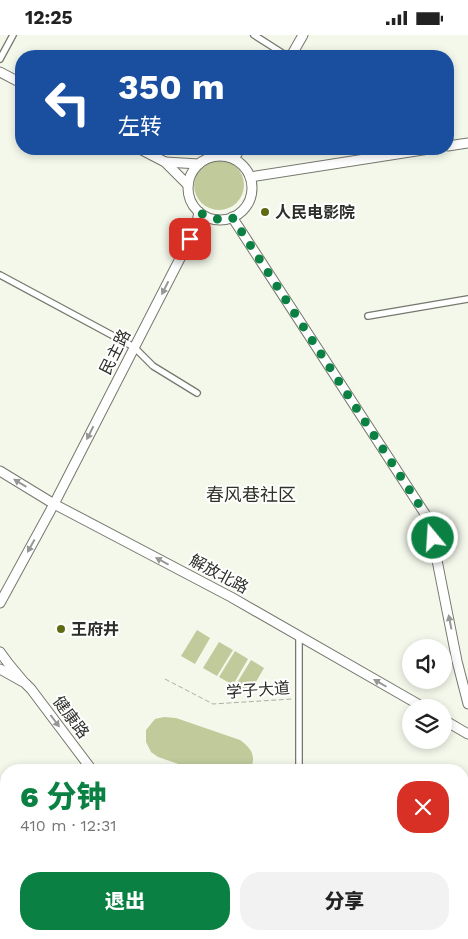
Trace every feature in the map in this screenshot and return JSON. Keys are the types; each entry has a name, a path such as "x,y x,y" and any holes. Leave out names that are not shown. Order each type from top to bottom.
{"main road":[{"path":"293,50 303,35"},
{"path":"0,71 15,80"},
{"path":"454,145 468,143"},
{"path":"152,155 165,162 188,185"},
{"path":"234,159 236,155"},
{"path":"250,177 391,155"},
{"path":"225,156 234,159 241,164 250,177 252,187 247,205 232,217 215,219 206,217 192,205 189,195 189,177 198,164 206,159 225,156"},
{"path":"165,162 198,164"},
{"name":"民主路","path":"0,603 54,504 196,227 199,212"},
{"path":"232,217 429,520 457,661 468,704"},
{"name":"解放北路","path":"0,471 54,504 231,597 409,699"},
{"name":"健康路","path":"0,652 87,764"},
{"path":"0,669 25,683"},
{"path":"452,725 468,734"}],"street":[{"path":"0,59 13,35"},
{"path":"254,35 279,50"},
{"path":"0,275 134,347 153,366 197,393"},
{"path":"368,316 468,299"},
{"path":"299,636 299,764"}],"path":[{"name":"学子大道","path":"165,679 212,704 299,699"}],"green space":[{"path":"214,160 224,160 237,167 244,180 244,190 237,203 224,210 214,210 205,206 198,199 194,190 194,180 198,171 205,164"},
{"path":"197,630 210,638 195,664 181,656"},
{"path":"219,642 233,650 217,676 203,668"},
{"path":"235,651 248,659 233,685 219,677"},
{"path":"251,660 264,668 249,694 235,686"},
{"path":"164,717 176,718 240,740 252,753 252,764 178,764 158,757 151,752 146,742 146,730 155,719"}],"place":[{"name":"人民电影院","path":"265,212"},
{"name":"王府井","path":"61,629"}],"district":[{"name":"春风巷社区","path":"251,494"}],"route":[{"path":"190,239 196,227 199,212 206,217 215,219 232,217 429,520 433,538"}]}
